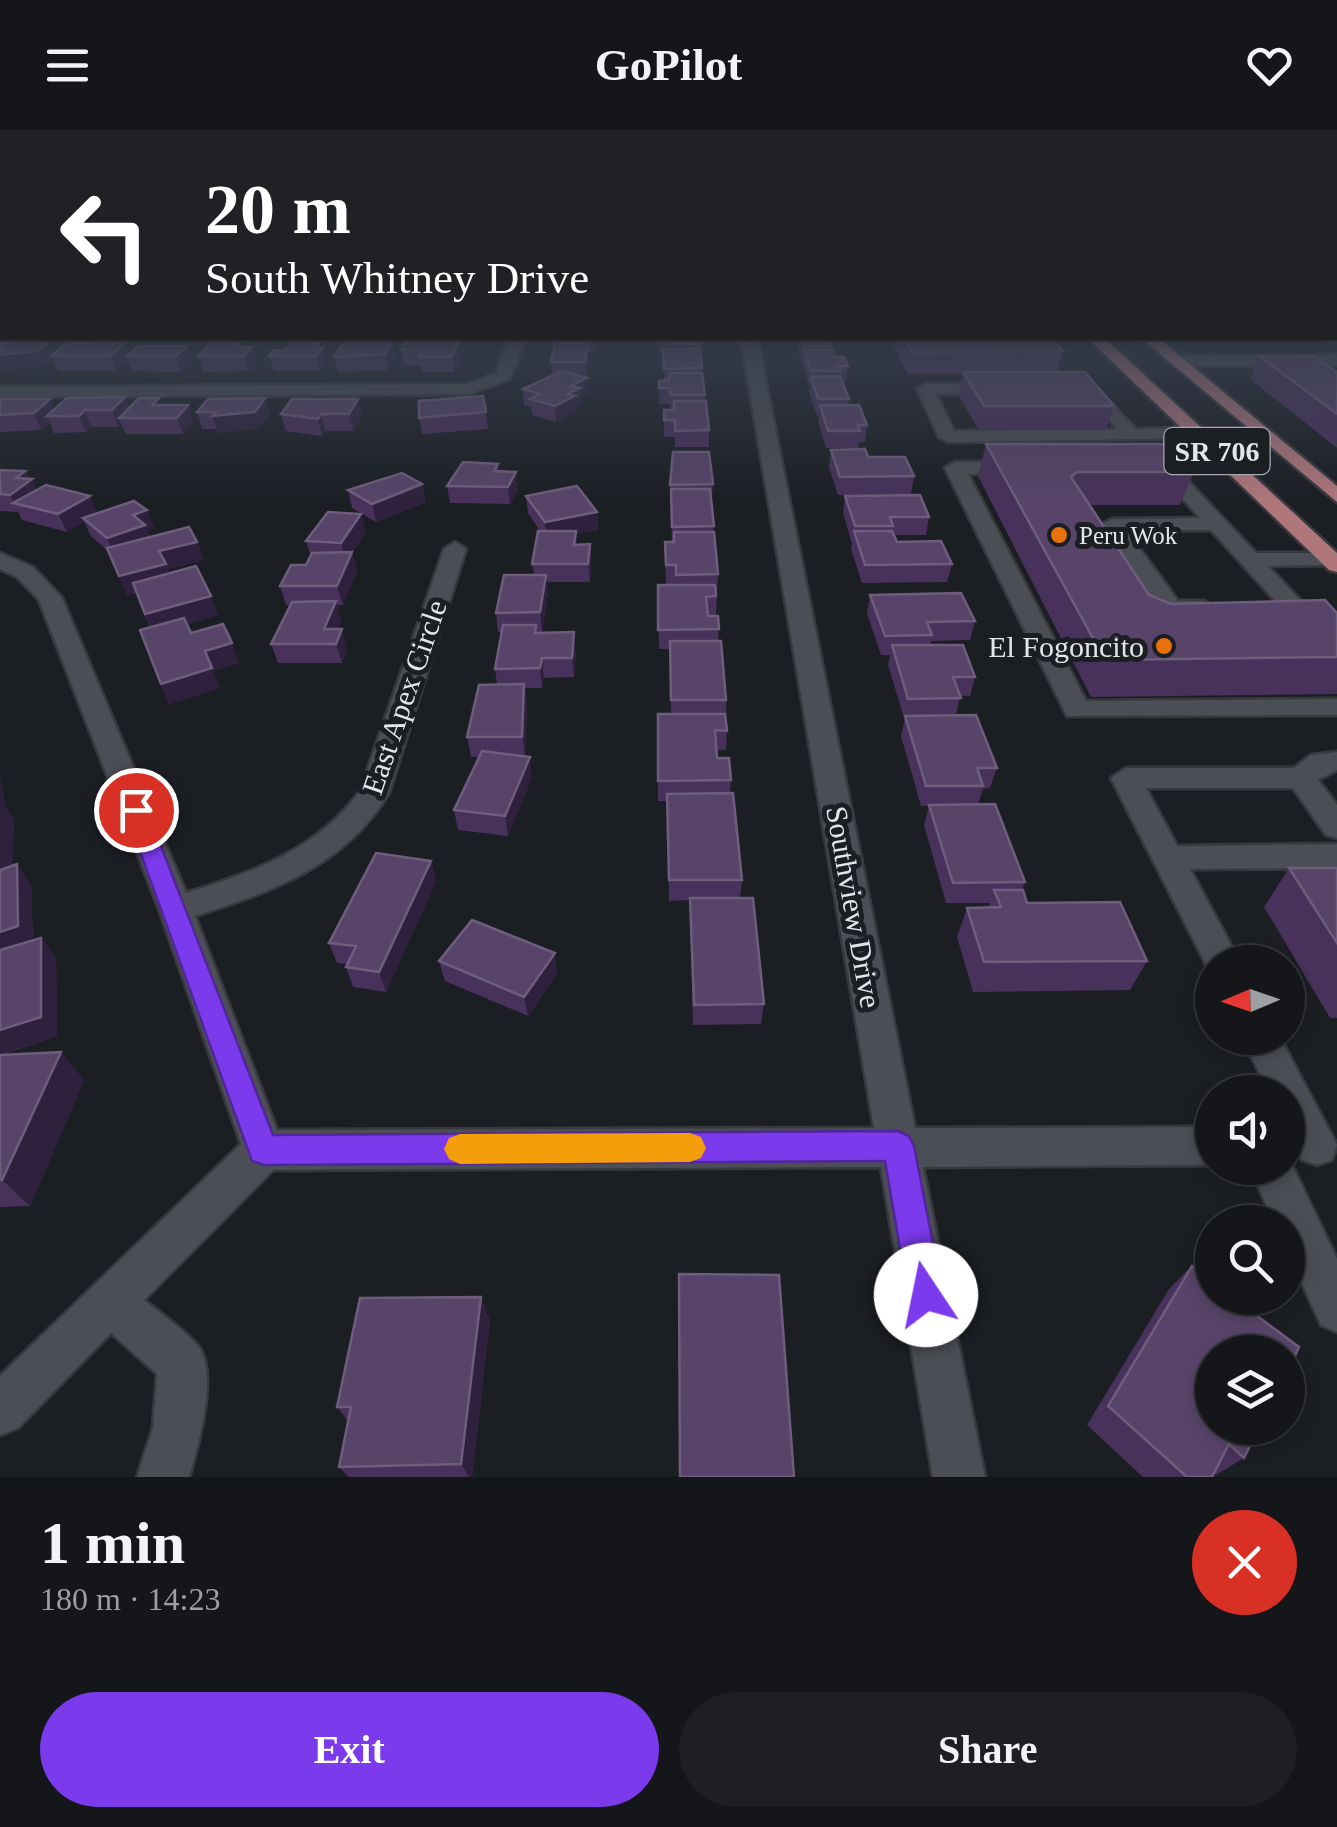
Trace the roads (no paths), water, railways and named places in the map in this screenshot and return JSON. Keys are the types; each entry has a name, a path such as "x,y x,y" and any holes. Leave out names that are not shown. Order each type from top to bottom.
{"main road":[{"name":"SR 706","path":"1139,379 1333,562"},
{"name":"SR 706","path":"1198,379 1334,489"}],"street":[{"path":"0,392 452,391 483,386 498,379"},
{"name":"Southview Drive","path":"757,379 959,1477"},
{"path":"1018,389 925,389 948,436 1197,433"},
{"path":"1074,389 1092,389 1131,434"},
{"path":"1051,468 955,468 1077,710 1337,707"},
{"path":"1127,468 1165,468 1337,654"},
{"path":"1223,608 1171,608 1112,526 1309,539"},
{"name":"East Apex Circle","path":"176,910 298,865 324,849 362,812 374,793 456,549"},
{"path":"0,560 25,572 50,598 176,910 264,1150"},
{"path":"1250,560 1333,562"},
{"path":"1258,607 1292,607"},
{"path":"1213,945 1126,778 1302,778 1320,762 1337,762"},
{"path":"1302,778 1337,827"},
{"path":"1168,858 1337,856"},
{"path":"1269,1055 1314,1146"},
{"path":"0,1410 264,1150 1195,1146"},
{"path":"1279,1185 1337,1309"},
{"path":"110,1302 182,1364 178,1428 163,1477"}],"place":[{"name":"Peru Wok","path":"1059,535"},
{"name":"El Fogoncito","path":"1164,646"}]}
